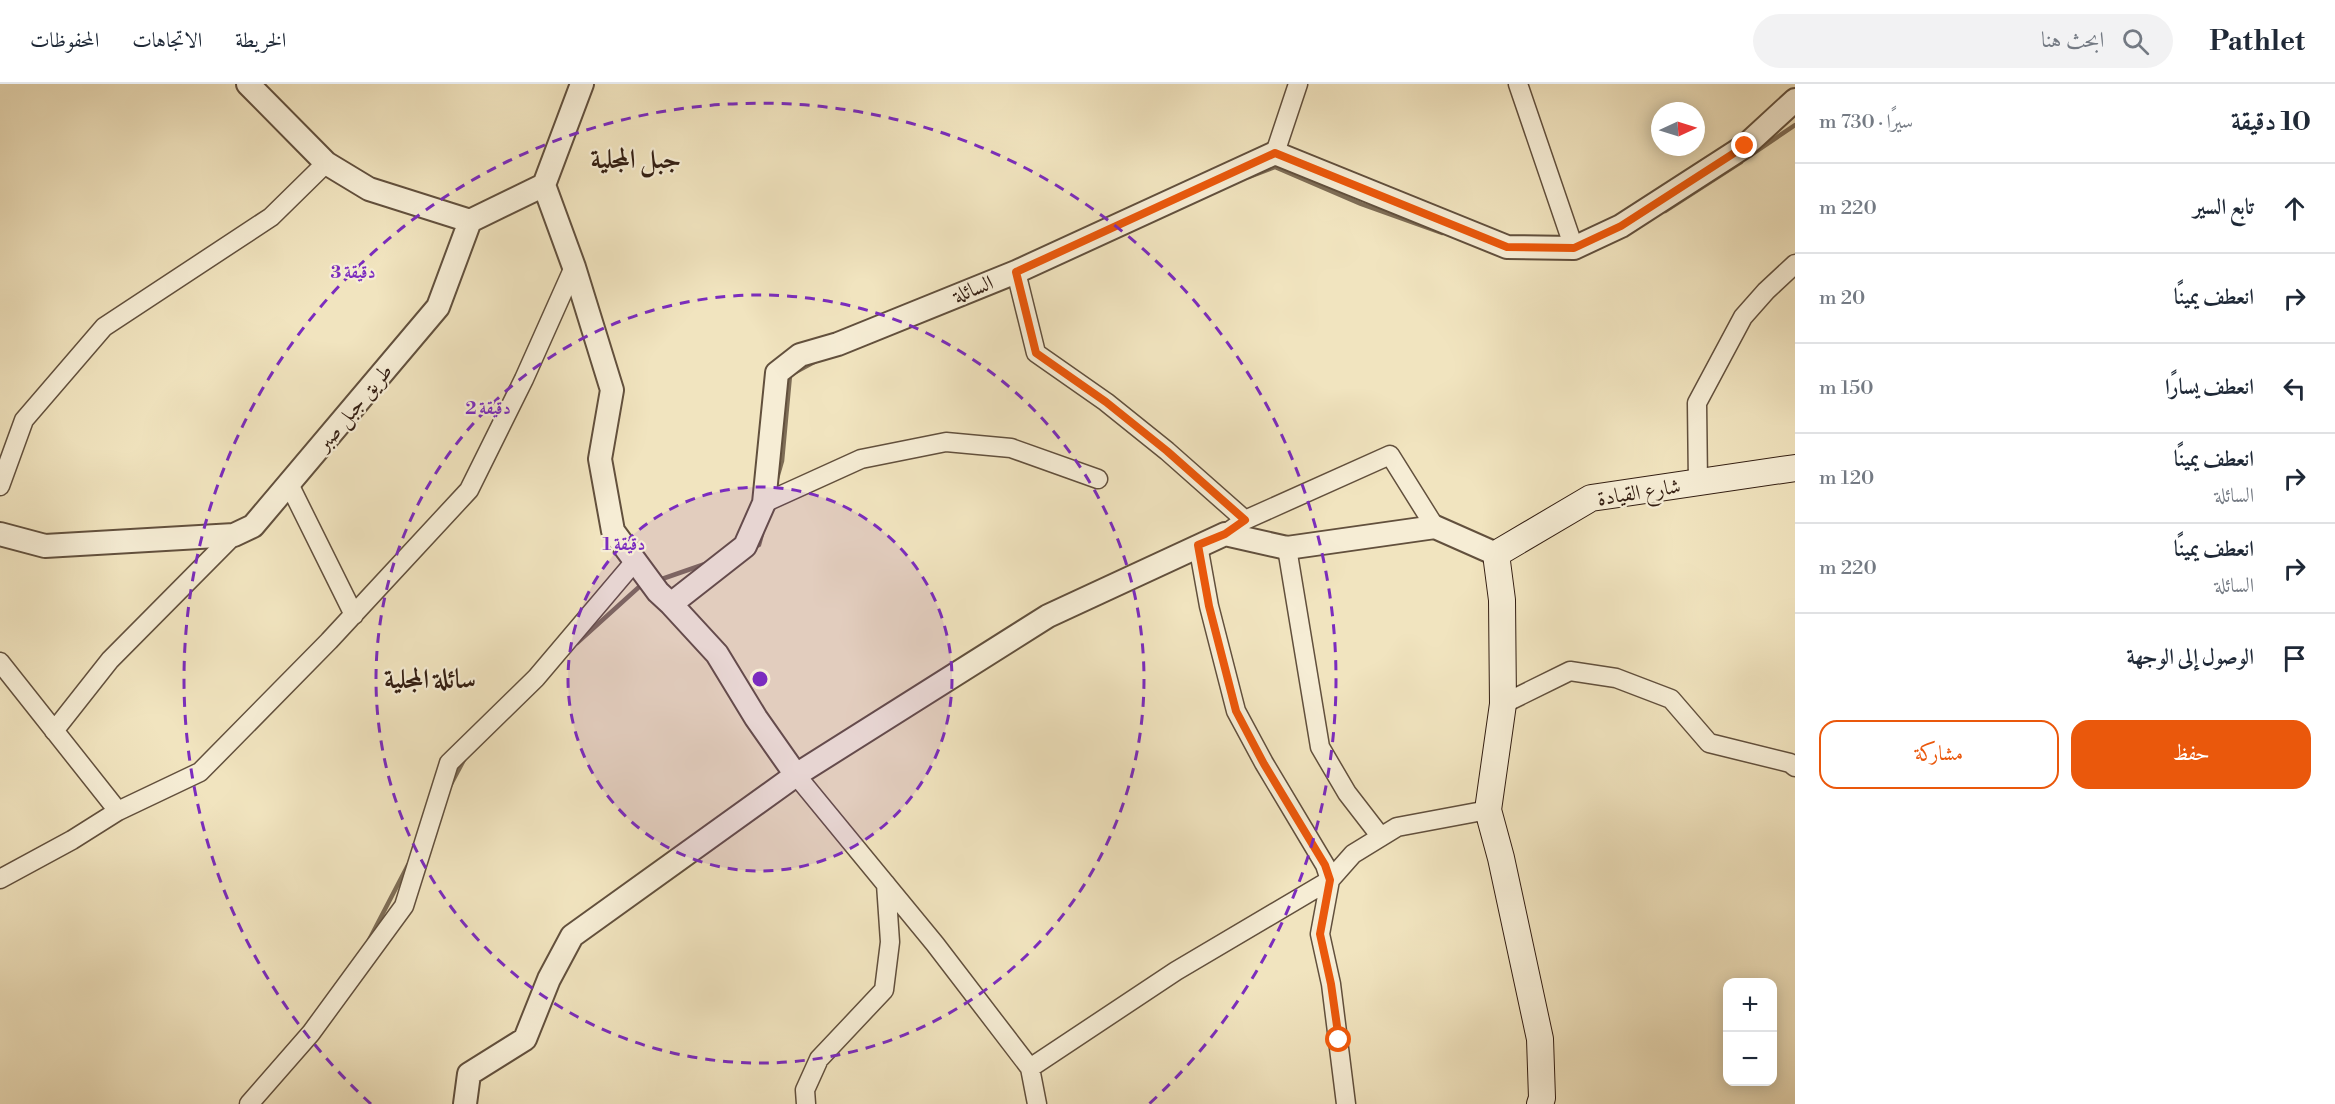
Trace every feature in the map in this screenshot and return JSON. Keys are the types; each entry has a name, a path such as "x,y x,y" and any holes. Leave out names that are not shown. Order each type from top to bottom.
{"main road":[{"name":"شارع القيادة","path":"1496,554 1591,498 1795,468"},
{"path":"1496,554 1502,600 1503,704 1488,810 1540,1039 1542,1098 1540,1104"}],"street":[{"path":"248,84 326,163 369,189 470,221 544,185"},
{"path":"582,84 544,185 574,267 612,390 600,459 613,531 658,592 717,654 756,718 796,775 935,944 1030,1068 1036,1104"},
{"path":"1298,84 1275,153 1507,247 1574,248 1621,226 1745,146 1795,100"},
{"path":"1518,84 1574,248"},
{"name":"السائلة","path":"671,604 744,546 764,502 777,373 800,356 838,344 1016,272 1275,153"},
{"path":"0,486 24,420 104,327 271,217 326,163"},
{"name":"طريق جبل صبر","path":"0,534 45,546 234,536 254,526 438,307 470,221"},
{"path":"1698,484 1697,403 1743,317 1795,264"},
{"path":"0,879 72,840 118,811 200,772 354,615 469,490 524,379 574,267"},
{"path":"1016,272 1036,353 1106,402 1159,444 1245,520"},
{"path":"764,502 861,459 946,442 1011,448 1098,479"},
{"path":"465,1104 470,1074 525,1039 549,979 572,936 796,775 1048,616 1225,534 1245,520 1294,496 1390,455 1435,527"},
{"path":"289,484 354,615"},
{"path":"1225,534 1287,548 1435,527 1496,554"},
{"path":"54,732 110,660 234,536"},
{"path":"1198,545 1209,606 1236,711 1264,764 1321,857 1330,880 1320,934 1331,984 1346,1104"},
{"path":"1287,548 1320,747 1347,793 1381,837"},
{"path":"249,1104 311,1033 404,906 449,763 536,678 636,560"},
{"path":"0,662 118,811"},
{"path":"1503,704 1570,671 1616,678 1671,699 1709,743 1795,766"},
{"path":"1030,1068 1176,971 1330,880 1353,854 1397,827 1488,810"},
{"path":"806,1104 805,1090 819,1059 884,990 890,942 886,884"}],"waterway":[{"path":"1751,155 1795,125"},
{"path":"1665,211 1741,162"},
{"path":"1249,177 1275,167 1361,204 1442,233"},
{"path":"776,482 782,461 790,375 816,361"},
{"path":"752,548 759,545 762,534"},
{"path":"659,580 708,563"},
{"path":"577,643 639,587 645,585"},
{"path":"450,786 466,756"},
{"path":"369,940 408,865"}],"district":[{"name":"جبل المجلية","path":"636,159"},
{"name":"سائلة المجلية","path":"430,679"}],"route":[{"path":"1339,1040 1331,984 1320,934 1330,880 1311,839 1264,764 1236,711 1209,606 1198,545 1225,534 1245,520 1167,451 1106,402 1036,353 1016,272 1275,153 1507,247 1574,248 1621,226 1745,146"}]}
